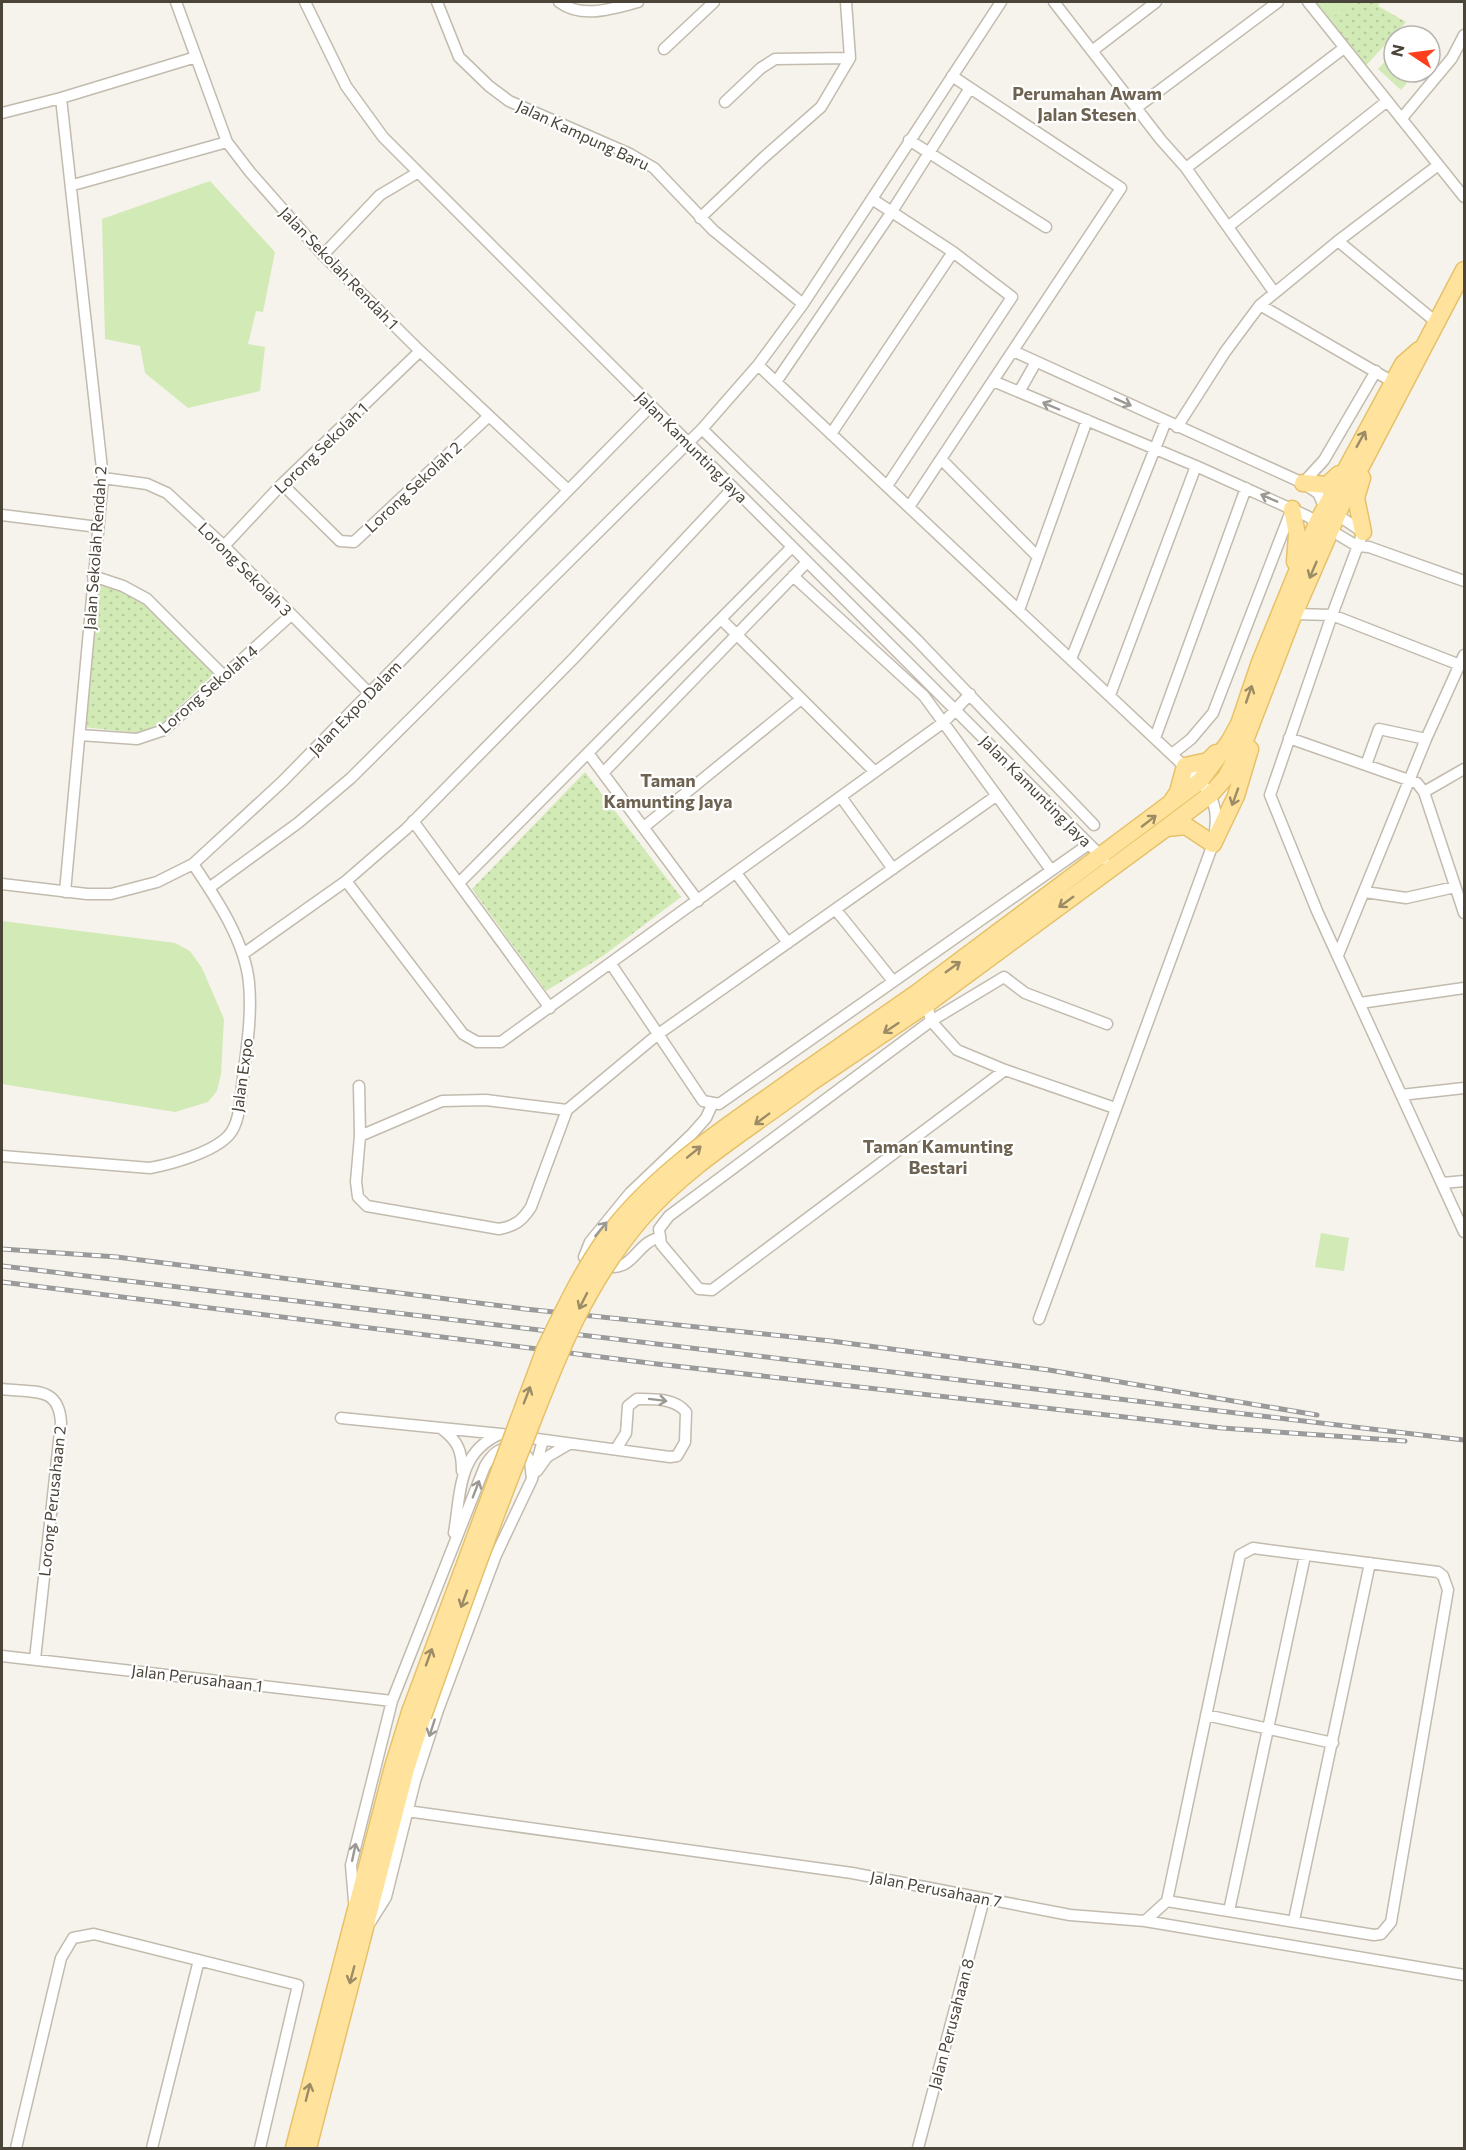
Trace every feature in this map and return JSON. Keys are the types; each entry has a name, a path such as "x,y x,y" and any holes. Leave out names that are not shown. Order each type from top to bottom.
{"main road":[{"path":"1331,510 1386,422 1412,372 1422,347 1462,280"},
{"path":"1170,805 1206,787 1229,742 1274,629 1331,510 1347,465 1402,364 1422,347"},
{"path":"1363,542 1356,498 1386,422"},
{"path":"1303,483 1327,485 1347,465"},
{"path":"1274,629 1295,563 1297,534 1292,509"},
{"path":"294,2148 355,1910 416,1714 556,1359 585,1297 614,1253 641,1219 679,1181 805,1078 918,992 1108,862 1166,828 1237,759 1294,614 1323,527"},
{"path":"1166,828 1186,826 1213,844 1239,785 1251,745 1253,720"},
{"path":"805,1078 927,1004 1108,862 1170,805 1178,792 1185,766 1208,761 1229,742"},
{"path":"308,2148 406,1769 416,1714"}],"street":[{"name":"Jalan Sekolah Rendah 1","path":"176,2 227,142 250,172 323,255 420,351 568,490"},
{"name":"Jalan Kamunting Jaya","path":"305,2 341,77 363,112 417,172 1108,862"},
{"name":"Jalan Kampung Baru","path":"437,2 459,57 489,87 509,101 630,154 654,168 700,218 803,304"},
{"path":"559,2 573,10 588,11 638,2"},
{"path":"664,49 714,2"},
{"path":"700,218 821,107 849,58 846,2"},
{"path":"209,888 298,823 351,778 702,429 758,365 803,304 1001,2"},
{"path":"1054,2 1186,168 1274,292"},
{"path":"1092,51 1156,2"},
{"path":"1136,108 1278,2"},
{"path":"1308,2 1464,197"},
{"path":"1402,118 1452,58 1464,35"},
{"path":"1186,168 1344,48"},
{"path":"2,113 61,98 196,57"},
{"path":"725,102 761,68 775,59 849,58"},
{"path":"909,507 1121,188 952,76"},
{"path":"777,382 891,213 970,88"},
{"name":"Jalan Sekolah Rendah 2","path":"61,98 73,185 103,478 65,892"},
{"path":"1228,226 1386,102"},
{"path":"909,140 1046,227"},
{"path":"73,185 227,142"},
{"path":"1178,427 1225,352 1260,305 1338,241 1437,166"},
{"path":"323,255 380,195 417,172"},
{"path":"872,199 953,252 1012,297 887,486"},
{"path":"1338,241 1436,322"},
{"path":"831,434 953,252"},
{"path":"1260,305 1393,382"},
{"name":"Lorong Sekolah 1","path":"224,546 282,484 420,351"},
{"path":"1013,351 1303,483 1318,494 1363,542"},
{"path":"1019,392 1036,362"},
{"path":"758,365 1185,766 1206,787 1217,810 1213,844 1039,1319"},
{"path":"1303,483 1324,460 1376,371"},
{"path":"993,381 1197,466 1292,509 1323,527 1464,581"},
{"name":"Jalan Expo Dalam","path":"2,884 65,892 111,894 131,890 193,864 282,783 651,406"},
{"name":"Lorong Sekolah 2","path":"282,484 340,541 354,542 489,416"},
{"path":"1019,610 1087,420"},
{"path":"1071,659 1153,448 1166,421"},
{"path":"702,429 970,694 1094,825"},
{"path":"941,459 1038,556"},
{"path":"1110,696 1197,466"},
{"name":"Lorong Sekolah 3","path":"103,478 158,488 224,546 369,693"},
{"path":"243,954 376,857 574,658 733,488"},
{"path":"1155,738 1246,488"},
{"path":"1172,754 1191,739 1213,714 1292,509"},
{"path":"2,515 98,527"},
{"path":"1363,542 1332,615 1272,785 1271,803 1464,1232"},
{"path":"459,884 792,547"},
{"path":"603,773 807,562"},
{"path":"93,576 123,586 147,599 225,677"},
{"path":"793,576 924,696 1051,870"},
{"path":"1294,614 1332,615 1462,660 1426,739 1338,955"},
{"name":"Lorong Sekolah 4","path":"80,735 137,739 152,736 164,730 291,615"},
{"path":"721,619 875,772"},
{"path":"346,881 463,1034 477,1042 501,1042 944,722 970,694"},
{"path":"644,827 801,699"},
{"path":"1366,765 1379,729 1426,739"},
{"path":"1289,738 1417,783 1424,792 1459,890 1464,913"},
{"path":"588,753 698,901"},
{"path":"1424,792 1464,769"},
{"path":"841,796 893,869"},
{"path":"359,1086 360,1136 356,1182 358,1197 367,1206 499,1229 512,1227 523,1220 531,1208 567,1110 657,1035 996,796"},
{"path":"413,821 550,1008"},
{"path":"658,1238 645,1244 626,1263 614,1268 587,1261 584,1257 590,1242 630,1193 692,1134 706,1118 712,1105 729,1098 1089,844"},
{"name":"Jalan Expo","path":"2,1156 150,1168 168,1165 221,1143 231,1133 237,1117 246,1055 249,983 243,954 209,888 193,864"},
{"path":"736,873 788,943"},
{"path":"1365,892 1406,898 1459,890"},
{"path":"836,910 893,981"},
{"path":"611,964 703,1101 712,1105"},
{"path":"1005,1070 712,1290 699,1288 658,1238 659,1229 669,1216 931,1021 1004,977 1025,993 1107,1024"},
{"path":"1360,1003 1464,988"},
{"path":"927,1004 931,1021 957,1050 1005,1070 1115,1108"},
{"path":"1401,1095 1464,1088"},
{"path":"360,1136 442,1101 486,1100 567,1110"},
{"path":"1443,1183 1464,1181"},
{"name":"Lorong Perusahaan 2","path":"2,1389 49,1396 57,1400 60,1409 61,1423 35,1659"},
{"path":"341,1418 501,1434 670,1457 677,1456 685,1442 686,1412 681,1405 672,1402 637,1399 632,1401 626,1414 626,1433 616,1449"},
{"path":"442,1429 456,1442 461,1452 463,1477 451,1557"},
{"path":"463,1477 474,1451 485,1441 501,1434"},
{"path":"532,1479 543,1440"},
{"path":"363,1935 386,1897 407,1811 438,1710 496,1555 532,1479 547,1457 569,1444"},
{"path":"355,1910 351,1865 392,1701 451,1557 485,1466 492,1455 500,1449 512,1448 526,1454 532,1479"},
{"path":"1145,1921 1167,1901 1240,1555 1253,1548 1438,1572 1443,1576 1448,1590 1391,1922 1381,1934 1374,1935 1294,1920 1167,1901"},
{"path":"1229,1911 1305,1556"},
{"path":"1294,1920 1370,1563"},
{"name":"Jalan Perusahaan 1","path":"2,1656 392,1701"},
{"path":"1206,1714 1333,1743"},
{"name":"Jalan Perusahaan 7","path":"407,1811 852,1873 1070,1915 1145,1921 1464,1975"},
{"name":"Jalan Perusahaan 8","path":"918,2148 984,1899"},
{"path":"16,2148 61,1958 73,1938 82,1934 106,1936 298,1985 260,2148"},
{"path":"152,2148 199,1960"}],"green space":[{"path":"1304,2 1350,2 1323,26"},
{"path":"1350,2 1380,2 1378,6 1406,22 1404,24 1382,24 1382,48 1359,73 1323,26"},
{"path":"1394,84 1406,84 1401,90"},
{"path":"210,181 275,252 263,312 256,311 248,344 265,347 260,391 188,408 145,373 140,346 105,339 102,219"},
{"path":"99,584 116,589 148,607 218,670 163,722 137,733 84,727"},
{"path":"585,772 681,897 603,956 546,991 472,889"},
{"path":"2,921 175,943 190,951 202,968 224,1019 221,1074 217,1091 208,1102 175,1112 2,1084"},
{"path":"1321,1233 1349,1238 1344,1271 1315,1267"}],"railway":[{"path":"2,1249 117,1257 525,1309 831,1341 1049,1370 1317,1415"},
{"path":"2,1266 1464,1440"},
{"path":"2,1282 657,1364 1222,1428 1405,1441"}],"district":[{"name":"Perumahan Awam Jalan Stesen","path":"1087,104"},
{"name":"Taman Kamunting Jaya","path":"668,791"},
{"name":"Taman Kamunting Bestari","path":"938,1157"}]}
